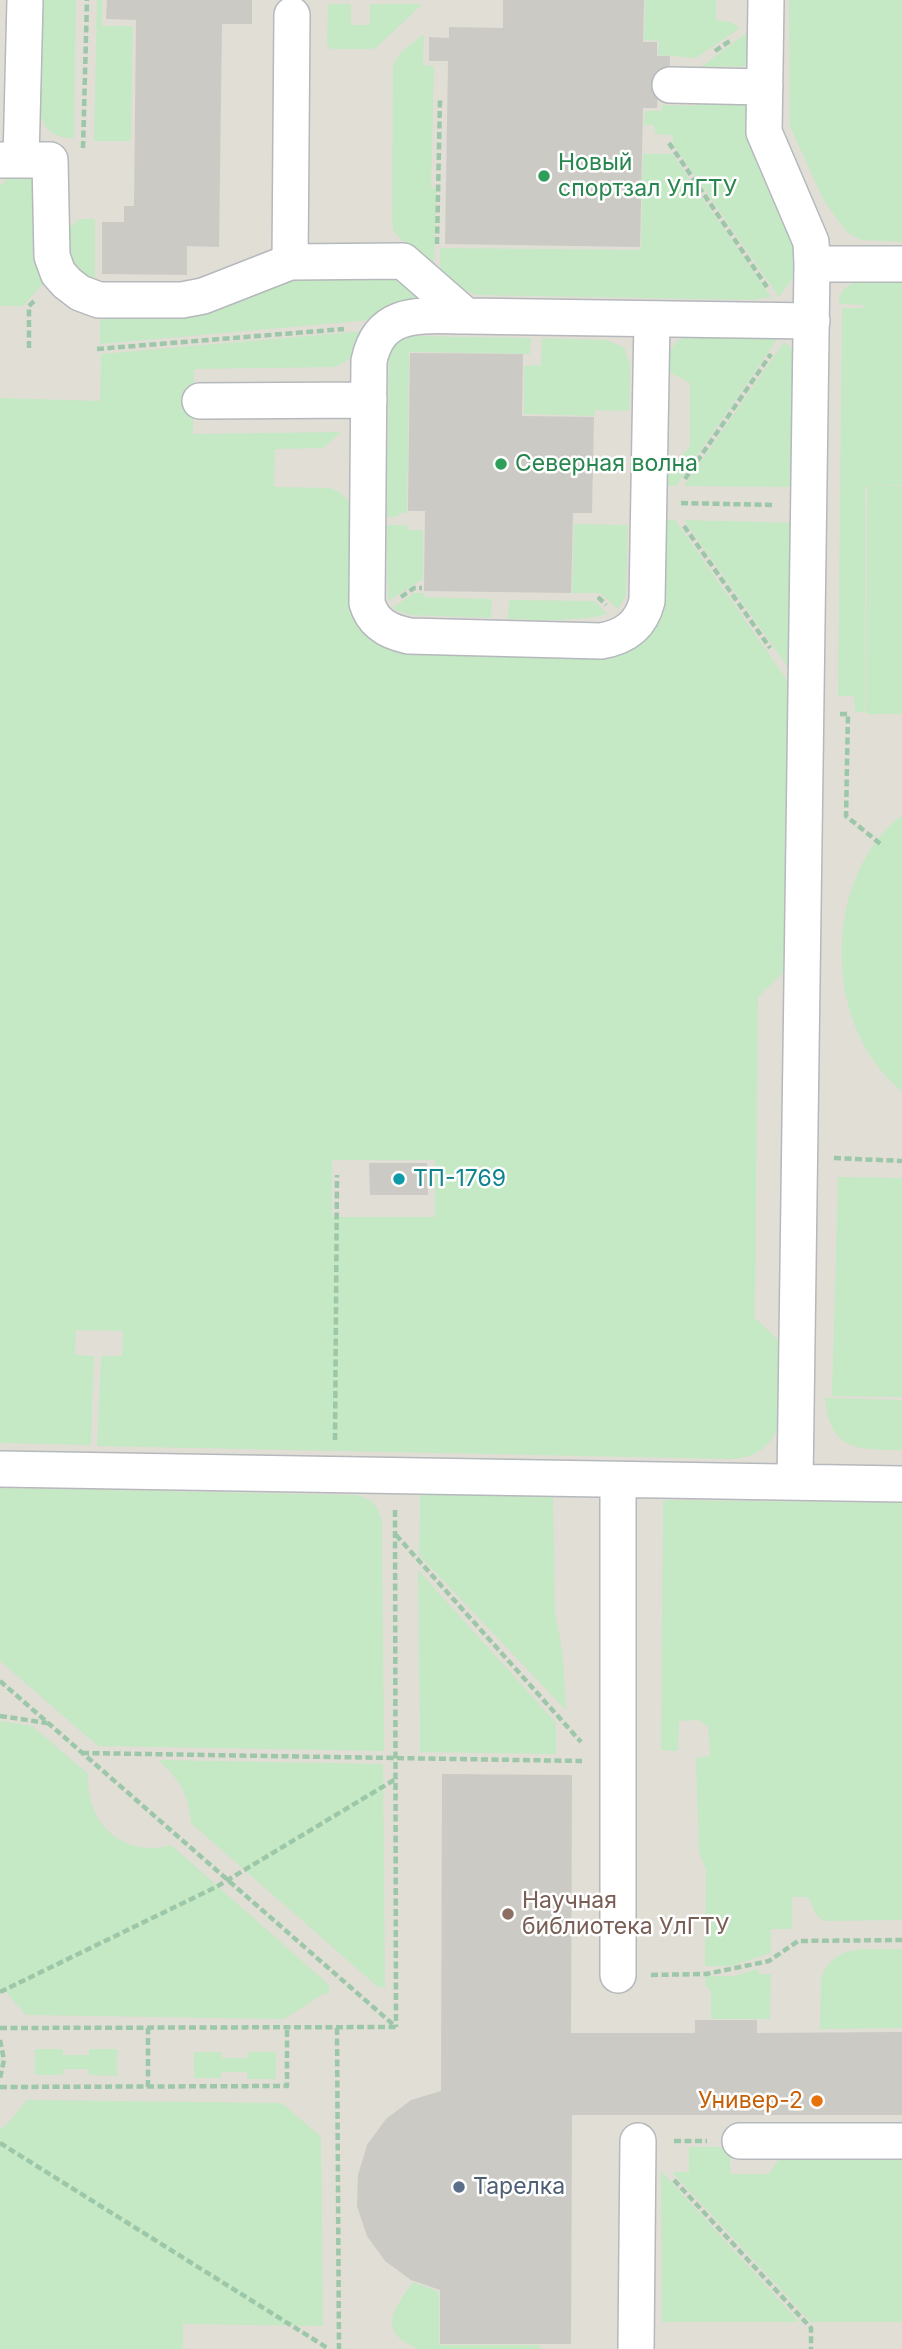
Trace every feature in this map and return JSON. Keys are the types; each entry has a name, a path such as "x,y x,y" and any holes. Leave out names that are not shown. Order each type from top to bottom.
{"lane":[{"path":"25,0 24,160 52,256 58,273 67,283 90,298 99,300 182,300 220,291 290,262 403,261 466,316"},
{"path":"766,3 764,131 811,242 811,264 800,320 810,506 795,1482"},
{"path":"290,262 292,15"},
{"path":"670,85 765,87"},
{"path":"811,264 902,264"},
{"path":"652,319 659,503 647,601 644,614 635,626 621,636 601,641 409,636 396,633 378,622 367,603 369,361 381,331 402,319 418,316 800,320"},
{"path":"200,401 369,400"},
{"path":"0,1469 902,1484"},
{"path":"618,1480 608,1761 618,1975"},
{"path":"636,2349 638,2141"},
{"path":"740,2141 902,2141"}],"path":[{"path":"24,160 83,161 87,0"},
{"path":"706,57 744,31 766,3"},
{"path":"437,257 440,99"},
{"path":"659,503 788,330 800,320 669,143"},
{"path":"29,348 29,306 58,273"},
{"path":"97,349 366,327 381,331"},
{"path":"659,503 810,506"},
{"path":"659,503 776,656"},
{"path":"848,714 846,816 883,845"},
{"path":"823,1158 902,1161"},
{"path":"334,1475 337,1175"},
{"path":"395,1476 396,2027"},
{"path":"395,1534 608,1761"},
{"path":"0,1681 396,2027"},
{"path":"0,1716 48,1723"},
{"path":"82,1753 608,1761"},
{"path":"0,1992 228,1880 395,1780"},
{"path":"618,1975 706,1974 769,1961 798,1941 902,1940"},
{"path":"0,2028 396,2027"},
{"path":"148,2028 148,2087"},
{"path":"0,2087 287,2086 287,2028"},
{"path":"337,2028 339,2349"},
{"path":"0,2040 4,2060 0,2078"},
{"path":"638,2141 740,2141"},
{"path":"638,2141 811,2328 811,2349"},
{"path":"0,2143 328,2349"}],"shaded area":[{"path":"0,0 902,0 902,2349 0,2349"}],"green space":[{"path":"45,0 76,0 74,138 61,137 51,132 44,125 40,113 42,7"},
{"path":"97,0 102,0 102,26 133,26 131,141 94,141"},
{"path":"645,0 716,0 716,20 730,22 740,28 696,58 658,55 659,41 644,40"},
{"path":"789,0 902,0 902,242 862,240 855,237 846,231 824,201 790,126"},
{"path":"328,4 351,4 351,25 370,25 370,4 422,4 377,47 332,49 327,45"},
{"path":"746,33 752,66 701,67"},
{"path":"424,34 423,65 434,66 431,188 436,188 434,271 394,232 392,223 393,65 401,52"},
{"path":"696,99 752,100 799,234 796,274 779,297 673,144 673,135 655,134 654,125 644,125 645,111 662,111 662,105 696,106"},
{"path":"643,154 672,154 771,297 753,300 477,295 460,288 440,269 440,248 641,250"},
{"path":"15,171 34,173 48,278 23,306 0,306 0,186"},
{"path":"80,219 95,219 95,288 66,263 66,230"},
{"path":"395,277 428,301 371,320 100,344 100,321 123,311 278,278"},
{"path":"862,281 902,281 902,485 865,486 865,712 855,712 854,696 838,696 842,308 863,308 864,305 839,304 841,294 846,288"},
{"path":"365,331 351,358 336,367 194,369 193,434 341,432 323,448 275,449 274,487 330,488 338,491 351,503 358,620 620,650 664,520 675,520 796,693 793,963 758,997 755,1318 784,1346 784,1391 780,1422 774,1436 765,1447 752,1455 731,1459 97,1446 101,1356 122,1356 123,1331 76,1330 75,1355 94,1356 91,1445 0,1443 0,398 100,401 101,354","holes":["332,1160 435,1160 435,1217 332,1217"]},
{"path":"410,336 531,338 530,354 409,352 407,513 387,517 389,357 395,343"},
{"path":"685,336 778,338 676,486 665,486 665,474 690,446 690,383 667,371 671,350 676,342"},
{"path":"542,338 606,340 624,347 630,365 629,411 595,410 594,416 524,414 524,366 541,365"},
{"path":"784,342 795,351 799,487 684,486"},
{"path":"867,486 902,486 902,714 866,714"},
{"path":"684,520 798,523 797,680"},
{"path":"574,524 628,525 626,596 618,609 600,593 572,593"},
{"path":"387,525 407,525 407,530 423,530 423,579 388,601"},
{"path":"414,593 424,593 424,597 492,599 491,618 409,615 392,608"},
{"path":"509,600 594,601 608,614 571,619 508,619"},
{"path":"902,815 902,1091 876,1063 857,1030 845,992 842,953 845,913 857,876 875,842"},
{"path":"838,1177 902,1178 902,1397 832,1396"},
{"path":"825,1398 902,1400 902,1450 860,1448 840,1438 828,1415"},
{"path":"0,1488 355,1495 369,1500 382,1520 384,1751 98,1746 0,1661"},
{"path":"420,1491 553,1494 555,1611 563,1655 566,1710 419,1555"},
{"path":"663,1500 902,1503 902,1920 824,1921 815,1913 808,1897 792,1897 792,1929 771,1929 771,1953 731,1966 705,1966 706,1869 699,1852 696,1758 710,1756 708,1727 699,1720 679,1721 678,1751 661,1750"},
{"path":"418,1570 556,1723 556,1754 420,1752"},
{"path":"0,1721 32,1726 88,1774 91,1801 102,1824 111,1834 135,1846 152,1848 171,1845 329,1985 329,1993 323,1994 284,2019 26,2015 0,1988"},
{"path":"158,1760 383,1764 385,1988 378,1987 191,1823 182,1788 172,1773"},
{"path":"863,1949 902,1949 902,2028 820,2029 821,1979 824,1972 837,1957"},
{"path":"758,1969 759,1974 771,1974 770,2019 711,2019 711,1991 705,1985 706,1976 734,1976"},
{"path":"35,2049 63,2049 63,2055 89,2055 89,2049 117,2049 117,2076 89,2075 88,2069 63,2069 63,2075 35,2075"},
{"path":"194,2052 221,2052 222,2058 247,2058 248,2052 276,2052 276,2079 247,2079 247,2072 222,2072 221,2078 194,2078"},
{"path":"27,2100 282,2103 321,2137 323,2326 183,2324 183,2349 0,2349 0,2129"},
{"path":"689,2147 730,2147 730,2174 769,2174 784,2152 902,2151 902,2322 811,2322 672,2172 689,2172"},
{"path":"661,2171 799,2322 662,2322"},
{"path":"413,2282 439,2292 439,2345 540,2345 540,2349 419,2349 397,2335 392,2320 399,2302"}],"building":[{"path":"107,0 252,0 252,24 222,24 219,247 187,246 187,275 102,274 102,222 124,222 124,206 134,206 136,20 106,19"},
{"name":"Новый спортзал УлГТУ","path":"503,0 644,0 643,42 657,42 657,56 670,56 669,93 658,92 657,108 643,108 640,247 445,244 448,61 429,61 429,37 449,38 449,27 503,28"},
{"name":"Северная волна","path":"410,353 523,354 522,416 594,417 592,513 573,513 571,593 424,591 425,511 408,511"},
{"name":"ТП-1769","path":"369,1163 427,1163 428,1195 370,1195"},
{"path":"442,1774 572,1775 571,2033 695,2033 695,2020 757,2020 757,2033 902,2032 902,2115 572,2115 571,2344 440,2344 440,2290 411,2280 385,2261 367,2236 357,2206 358,2175 367,2145 386,2119 411,2100 441,2091"}],"place":[{"name":"Новый спортзал УлГТУ","path":"544,176"},
{"name":"Северная волна","path":"501,464"},
{"name":"ТП-1769","path":"399,1179"},
{"name":"Научная библиотека УлГТУ","path":"508,1914"},
{"name":"Универ-2","path":"817,2101"},
{"name":"Тарелка","path":"459,2187"}]}
